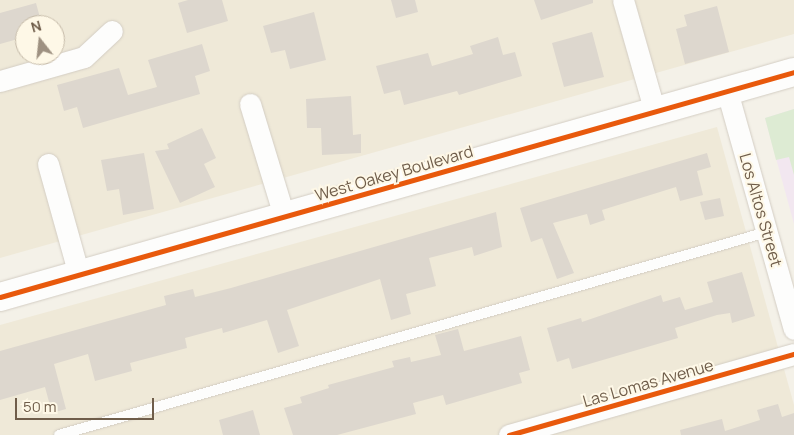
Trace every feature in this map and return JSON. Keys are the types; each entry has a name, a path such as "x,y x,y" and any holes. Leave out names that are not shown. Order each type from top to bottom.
{"main road":[{"name":"West Oakey Boulevard","path":"0,297 794,72"}],"street":[{"path":"622,0 655,112"},
{"path":"0,81 84,56 112,31"},
{"name":"Los Altos Street","path":"727,91 794,329"},
{"path":"250,104 284,216"},
{"path":"48,164 79,275"},
{"name":"Las Lomas Avenue","path":"509,435 794,354"}],"lane":[{"path":"59,435 767,232"}],"shaded area":[{"path":"0,0 794,0 794,34 0,258"},
{"path":"794,109 794,224 765,118"},
{"path":"717,127 794,405 794,435 0,435 0,325"}],"green space":[{"path":"794,109 794,175 789,157 776,160 765,118"}],"building":[{"path":"188,0 222,0 228,21 187,33 178,3"},
{"path":"391,0 415,0 418,12 396,18"},
{"path":"534,0 593,0 593,3 541,20"},
{"path":"36,3 39,15 15,15 15,40 0,44 0,13"},
{"path":"717,6 729,52 685,64 676,29 687,26 684,15"},
{"path":"314,12 326,60 290,69 285,50 271,53 263,26"},
{"path":"592,32 604,77 564,87 552,43"},
{"path":"498,37 503,55 515,52 522,76 459,95 457,91 404,105 400,90 384,94 376,66 428,53 432,66 473,54 470,46"},
{"path":"202,44 210,71 195,76 200,94 83,128 77,107 64,111 57,85 119,68 128,95 157,87 148,60"},
{"path":"351,96 353,135 361,134 361,153 322,155 321,128 307,128 306,99"},
{"path":"202,128 216,158 204,164 215,187 180,203 155,151 169,149 167,144"},
{"path":"144,153 154,209 123,215 119,189 107,191 101,160"},
{"path":"707,153 711,167 697,171 703,195 680,201 676,187 602,210 605,220 590,225 587,214 553,223 574,273 557,279 542,238 531,242 520,208"},
{"path":"720,198 724,216 705,220 700,202"},
{"path":"496,212 502,247 474,256 472,247 429,258 436,286 406,294 411,314 391,320 380,279 287,310 299,346 278,353 267,320 223,333 222,328 185,338 187,348 130,363 132,371 95,381 88,354 54,364 66,409 52,413 45,387 0,400 0,351 166,305 164,296 193,289 195,297 231,288"},
{"path":"742,272 755,316 732,323 730,313 717,315 675,328 678,338 572,369 569,358 557,362 547,328 581,318 582,322 661,295 663,302 680,297 685,310 713,302 707,282"},
{"path":"458,329 464,351 521,336 530,370 519,373 522,383 446,405 443,395 413,403 416,414 337,435 293,435 284,408 302,403 300,397 329,388 328,385 394,367 392,361 410,357 411,362 441,355 435,335"},
{"path":"778,404 782,417 794,413 794,435 681,435 680,430 722,419 725,431 760,420 757,410"},
{"path":"253,410 260,435 223,435 219,420"}],"cycle path":[{"path":"0,297 794,72"},
{"path":"509,435 794,354"}]}
